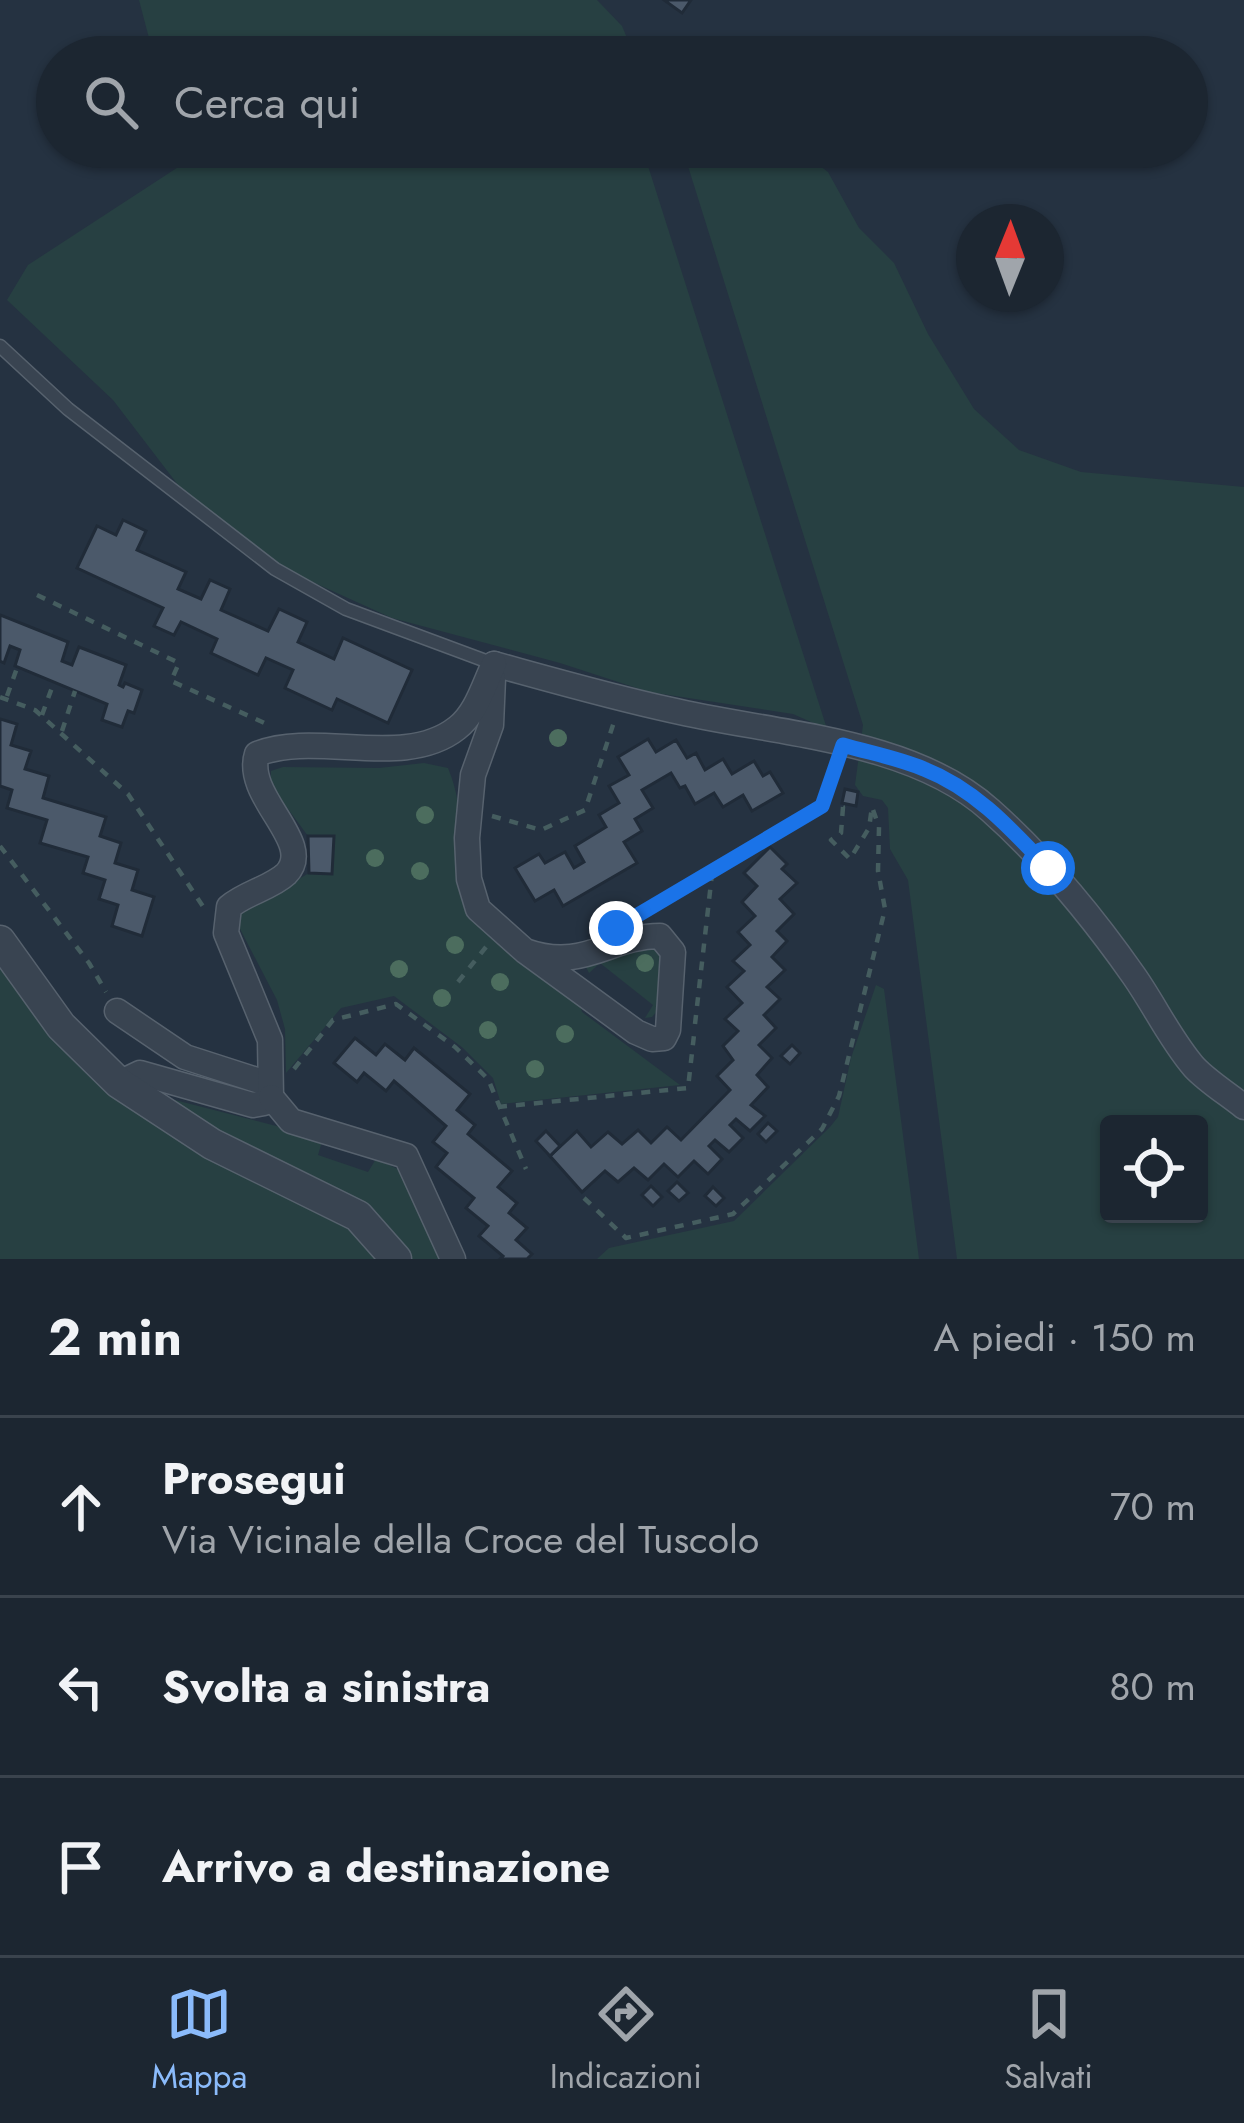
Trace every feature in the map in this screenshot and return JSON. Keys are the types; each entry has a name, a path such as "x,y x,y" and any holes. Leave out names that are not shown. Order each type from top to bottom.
{"street":[{"path":"494,664 672,711 843,745 928,770 954,783 995,814 1091,919 1179,1049 1244,1107"},
{"path":"494,664 491,725 473,775 469,809 470,878 481,912 525,951 636,1031 652,1039 664,1038 674,952 660,936 588,956 559,959 525,951"},
{"path":"119,1083 140,1073 253,1106 264,1103 270,1090 270,1040 226,933 229,907 285,874 292,864 291,838 255,783 256,754 274,747 382,747 429,741 465,720 494,664"},
{"path":"0,941 61,1025 119,1083 212,1144 358,1216 396,1259"},
{"path":"117,1011 185,1057 270,1090 291,1120 406,1156 453,1259"}],"lane":[{"path":"0,346 68,409 274,569 346,609 494,664"}],"path":[{"path":"38,595 178,663 171,681 271,726"},
{"path":"17,668 3,698 42,716 128,794 199,902 226,933"},
{"path":"42,716 54,682"},
{"path":"61,734 76,691"},
{"path":"469,809 541,830 585,810 619,708"},
{"path":"644,913 822,806 843,745"},
{"path":"584,1198 626,1238 733,1214 822,1129 839,1096 885,909 878,871 879,827 872,806 868,828 850,859 831,839 841,833 843,807 835,803"},
{"path":"0,846 89,963 117,1011"},
{"path":"498,1107 688,1088 712,874"},
{"path":"458,982 494,937 476,919 481,912"},
{"path":"270,1090 333,1020 396,1004 455,1047 488,1079 526,1169"}],"green space":[{"path":"139,0 597,0 626,36 148,36"},
{"path":"177,168 649,168 827,729 793,714 649,692 392,618 284,569 185,494 113,400 7,300 28,265"},
{"path":"689,168 823,168 828,172 859,228 894,263 928,334 974,409 1019,450 1081,472 1244,487 1244,1259 957,1259 908,880 890,849 888,808 882,800 863,796 855,785 863,725"},
{"path":"424,763 448,768 472,907 488,932 578,997 582,1012 680,1085 501,1104 493,1078 463,1048 394,996 341,1008 286,1073 285,1029 277,1000 239,927 240,914 309,873 332,873 333,837 308,836 271,786 271,771"},
{"path":"649,943 662,947 658,1010 645,1018 653,1005 600,963 589,973 586,967"},
{"path":"0,957 64,1051 109,1092 167,1098 323,1138 318,1155 368,1172 376,1159 402,1171 448,1259 0,1259"},
{"path":"876,985 884,989 919,1259 597,1259 609,1248 734,1221 830,1127 838,1117 851,1058"}],"building":[{"path":"664,0 691,0 682,13"},
{"path":"123,520 146,531 137,550 186,572 178,589 201,599 210,580 230,589 221,610 268,631 279,609 307,622 298,642 334,659 343,638 412,670 388,723 337,699 332,710 285,688 293,670 266,658 258,675 211,653 217,639 181,622 174,635 154,626 163,608 77,568 97,526 116,535"},
{"path":"0,615 68,642 62,661 72,665 79,647 126,665 119,685 142,690 134,713 128,711 122,727 102,720 107,704 15,666 20,650 10,646 4,663 0,661"},
{"path":"0,719 17,724 11,745 31,751 25,769 49,776 43,798 106,817 100,836 121,843 115,863 138,870 132,890 154,897 142,936 112,926 118,905 99,899 105,880 83,873 88,857 40,843 47,820 7,808 12,790 0,786"},
{"path":"648,739 656,752 676,740 687,758 696,753 705,770 723,759 732,774 754,761 763,776 770,772 783,793 752,811 743,795 723,807 714,793 695,804 671,773 642,790 653,808 635,819 642,831 624,842 637,863 563,906 554,890 535,901 515,868 539,854 545,863 565,852 574,868 584,862 575,846 606,827 599,815 619,803 609,786 629,775 618,757"},
{"path":"845,789 858,792 856,806 842,803"},
{"path":"308,836 334,836 332,874 309,873"},
{"path":"770,847 787,864 782,869 797,883 780,899 794,914 777,931 787,941 772,957 785,970 767,987 780,999 764,1015 776,1028 759,1045 772,1058 757,1075 768,1087 751,1105 765,1116 750,1131 736,1119 730,1125 743,1138 729,1152 715,1140 709,1146 722,1159 708,1174 694,1161 678,1177 664,1164 648,1180 634,1168 618,1182 605,1171 582,1192 550,1156 577,1131 591,1147 608,1132 622,1144 638,1130 651,1143 667,1127 681,1140 730,1090 717,1076 733,1060 723,1046 738,1031 725,1019 742,1003 727,987 744,971 733,961 750,945 738,932 755,916 742,902 757,886 744,873"},
{"path":"355,1038 376,1055 385,1044 405,1060 414,1048 470,1094 457,1110 475,1125 468,1134 512,1171 498,1187 517,1203 509,1213 527,1228 516,1240 532,1254 527,1259 500,1259 503,1256 479,1236 488,1226 466,1208 474,1198 436,1167 447,1153 433,1142 446,1126 394,1081 386,1091 364,1073 357,1082 334,1063"},
{"path":"792,1045 800,1053 790,1064 781,1056"},
{"path":"768,1123 777,1131 766,1142 758,1134"},
{"path":"546,1131 560,1146 550,1156 536,1141"},
{"path":"677,1182 688,1193 679,1201 668,1191"},
{"path":"651,1186 662,1197 653,1206 642,1195"},
{"path":"713,1187 724,1198 716,1206 705,1196"}],"route":[{"path":"616,928 822,806 843,745 917,766 954,783 995,814 1048,868"}]}
